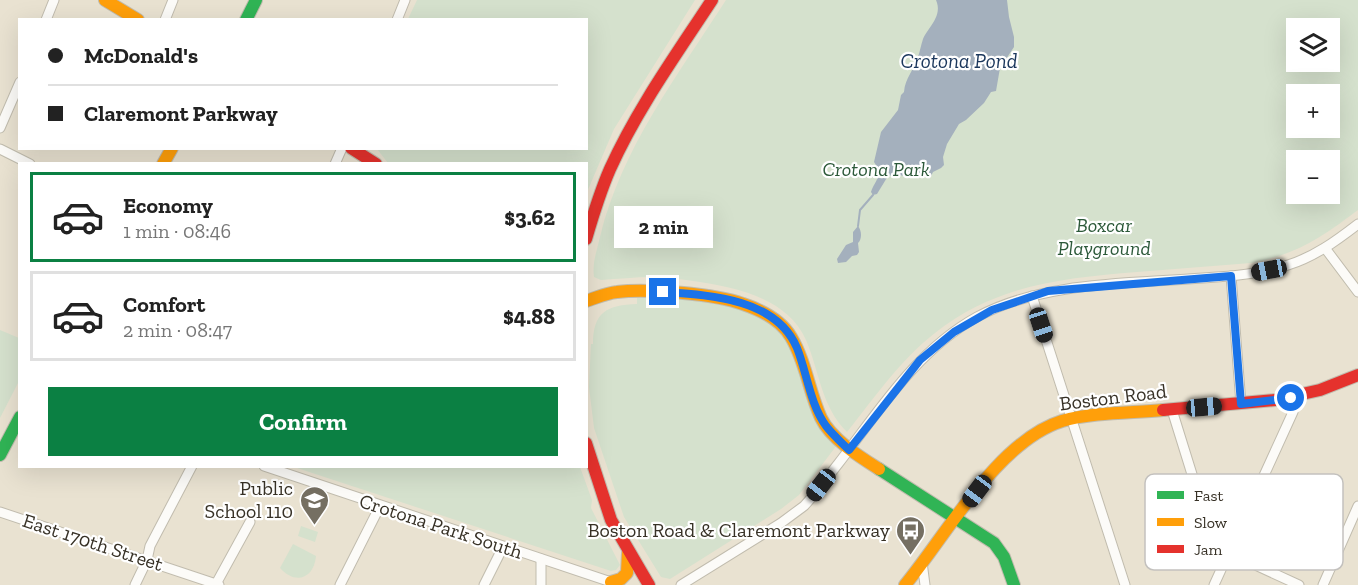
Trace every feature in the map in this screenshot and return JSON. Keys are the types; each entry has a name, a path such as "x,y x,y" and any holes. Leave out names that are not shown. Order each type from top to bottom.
{"street":[{"path":"47,18 54,0"},
{"path":"105,0 135,18"},
{"path":"166,18 173,0"},
{"path":"247,18 256,0"},
{"path":"398,18 405,0"},
{"path":"588,233 609,171 623,142 712,0"},
{"path":"0,128 18,87"},
{"path":"0,149 26,162"},
{"path":"354,150 373,162"},
{"path":"681,585 794,515 811,498 909,372 937,345 978,316 1032,296 1077,288 1231,276 1288,265 1325,248 1358,224"},
{"path":"1325,248 1358,292"},
{"path":"1231,276 1241,404"},
{"path":"588,300 616,292 663,292 718,298 742,303 763,312 778,322 790,335 797,349 822,420 849,450 998,547 1014,585"},
{"path":"1032,296 1125,585"},
{"name":"Boston Road","path":"905,585 989,474 1013,447 1036,431 1071,418 1291,398 1327,388 1358,375"},
{"path":"1264,474 1293,412 1291,398"},
{"path":"1172,410 1192,474"},
{"path":"0,455 18,421"},
{"path":"588,450 611,520 649,585"},
{"path":"135,585 147,560 150,546 191,468"},
{"name":"Crotona Park South","path":"270,468 615,583"},
{"path":"340,585 380,506"},
{"path":"1343,540 1358,506"},
{"name":"East 170th Street","path":"0,512 218,584"},
{"path":"218,584 250,522"},
{"path":"484,585 503,547"},
{"path":"615,583 627,573 628,551"},
{"path":"541,560 541,585"},
{"path":"922,562 925,585"},
{"path":"1214,585 1220,570"},
{"path":"1266,570 1299,585"},
{"path":"1323,585 1330,570"}],"green space":[{"path":"417,0 695,0 614,129 588,190 588,162 387,162 378,150 588,150 588,18 408,18"},
{"name":"Crotona Park","path":"726,0 1358,0 1358,210 1308,244 1267,260 1056,281 1006,294 981,304 935,333 910,355 847,432 838,422 826,400 806,340 786,313 773,304 742,291 693,281 652,277 601,280 594,277 594,262 609,205 636,143"},
{"path":"656,297 725,306 759,317 773,326 785,338 792,350 816,420 824,433 837,445 799,495 781,509 670,579 661,577 624,517 594,428 589,387 591,344 593,344 599,318 604,312 617,306 637,304 637,298"},
{"path":"0,330 18,338 18,383 0,418"},
{"path":"297,468 580,468 592,500 591,508 620,565 616,570 611,571"},
{"path":"301,526 318,532 315,542 298,536"},
{"path":"293,544 316,556 312,570 303,577 292,577 280,568"}],"water":[{"name":"Crotona Pond","path":"936,0 1007,0 1014,47 1000,68 996,91 991,92 984,103 959,124 947,144 943,157 944,165 931,176 888,176 877,194 873,195 871,192 879,174 874,162 881,132 898,110 901,95 916,62 923,39 937,16"},
{"path":"858,226 861,235 858,243 859,252 846,262 838,263 837,259 846,245 853,242 853,232"}],"waterway":[{"path":"858,226 860,210 873,195"}],"traffic: fast":[{"path":"247,18 256,0"},
{"path":"0,455 18,421"},
{"path":"879,469 994,543 1004,557 1014,585"}],"traffic: slow":[{"path":"105,0 135,18"},
{"path":"164,162 171,150"},
{"path":"588,300 617,292 662,291 731,300 763,313 782,326 791,337 826,426 847,447 879,469"},
{"path":"905,585 975,491 995,468 1016,448 1039,432 1074,418 1163,410"},
{"path":"611,582 621,579 627,573 628,553"}],"traffic: jam":[{"path":"588,232 603,186 632,125 712,0"},
{"path":"354,150 373,162"},
{"path":"1163,410 1275,400 1320,390 1358,375"},
{"path":"588,449 611,520 649,585"}],"place":[{"name":"Public School 110","path":"314,526"},
{"name":"Boston Road & Claremont Parkway","path":"911,556"}],"route":[{"path":"663,292 702,295 742,303 763,312 778,322 790,335 797,349 822,420 849,450 909,372 937,345 978,316 1048,291 1231,276 1241,404 1291,398"}],"park label":[{"name":"Boxcar Playground","path":"1104,236"}]}
